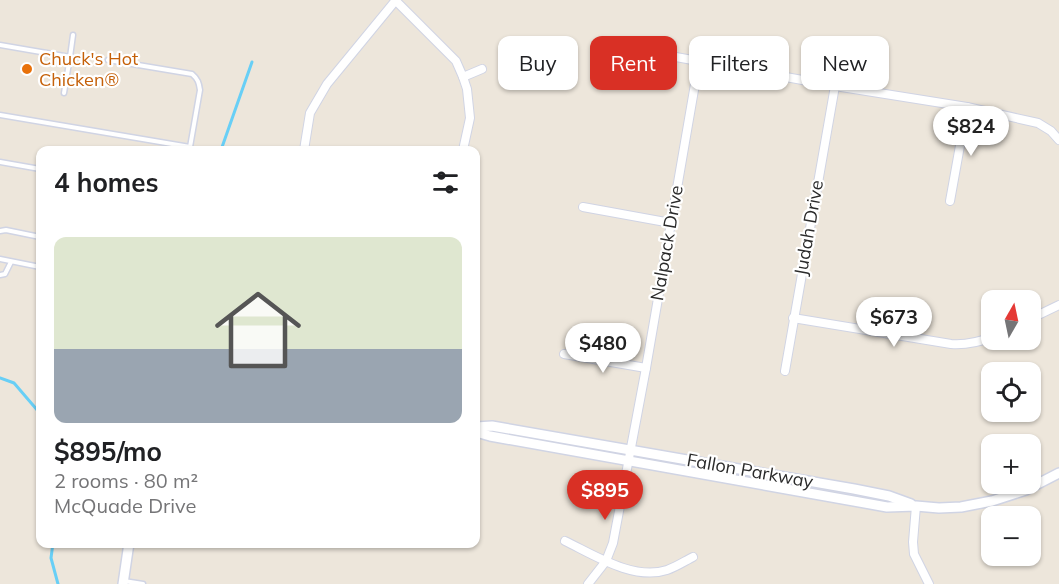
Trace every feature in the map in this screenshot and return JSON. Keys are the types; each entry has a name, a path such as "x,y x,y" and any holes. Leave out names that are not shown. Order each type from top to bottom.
{"street":[{"path":"305,146 310,113 327,84 396,0 456,61 467,89 470,118 464,146"},
{"path":"463,77 482,69"},
{"name":"Nalpack Drive","path":"588,584 606,561 614,543 694,90"},
{"name":"Judah Drive","path":"784,371 834,90"},
{"path":"860,90 967,107 1031,121 1051,131 1059,140"},
{"path":"950,201 967,107"},
{"path":"583,207 671,223"},
{"path":"1041,314 1059,305"},
{"path":"793,318 951,344 981,341"},
{"path":"564,354 646,369"},
{"name":"Fallon Parkway","path":"480,427 492,426 630,456"},
{"name":"Fallon Parkway","path":"480,433 890,495 916,506 939,508 961,507 992,501 1026,490 1059,473"},
{"path":"916,506 914,554 928,584"},
{"path":"565,541 623,569 644,572 666,570 693,557"},
{"path":"123,582 128,548"}],"lane":[{"path":"64,93 73,35"},
{"path":"0,45 70,57"},
{"path":"108,60 192,74 196,77 200,90 191,146"},
{"path":"0,115 173,146"},
{"path":"0,162 36,168"},
{"path":"0,231 6,230 36,236"},
{"path":"0,259 36,266"},
{"path":"0,275 4,274 11,262"},
{"path":"123,582 143,584"}],"waterway":[{"path":"222,146 252,62"},
{"path":"0,378 14,383 36,409"},
{"path":"52,548 51,558 58,584"}],"place":[{"name":"Chuck's Hot Chicken®","path":"27,69"}]}
